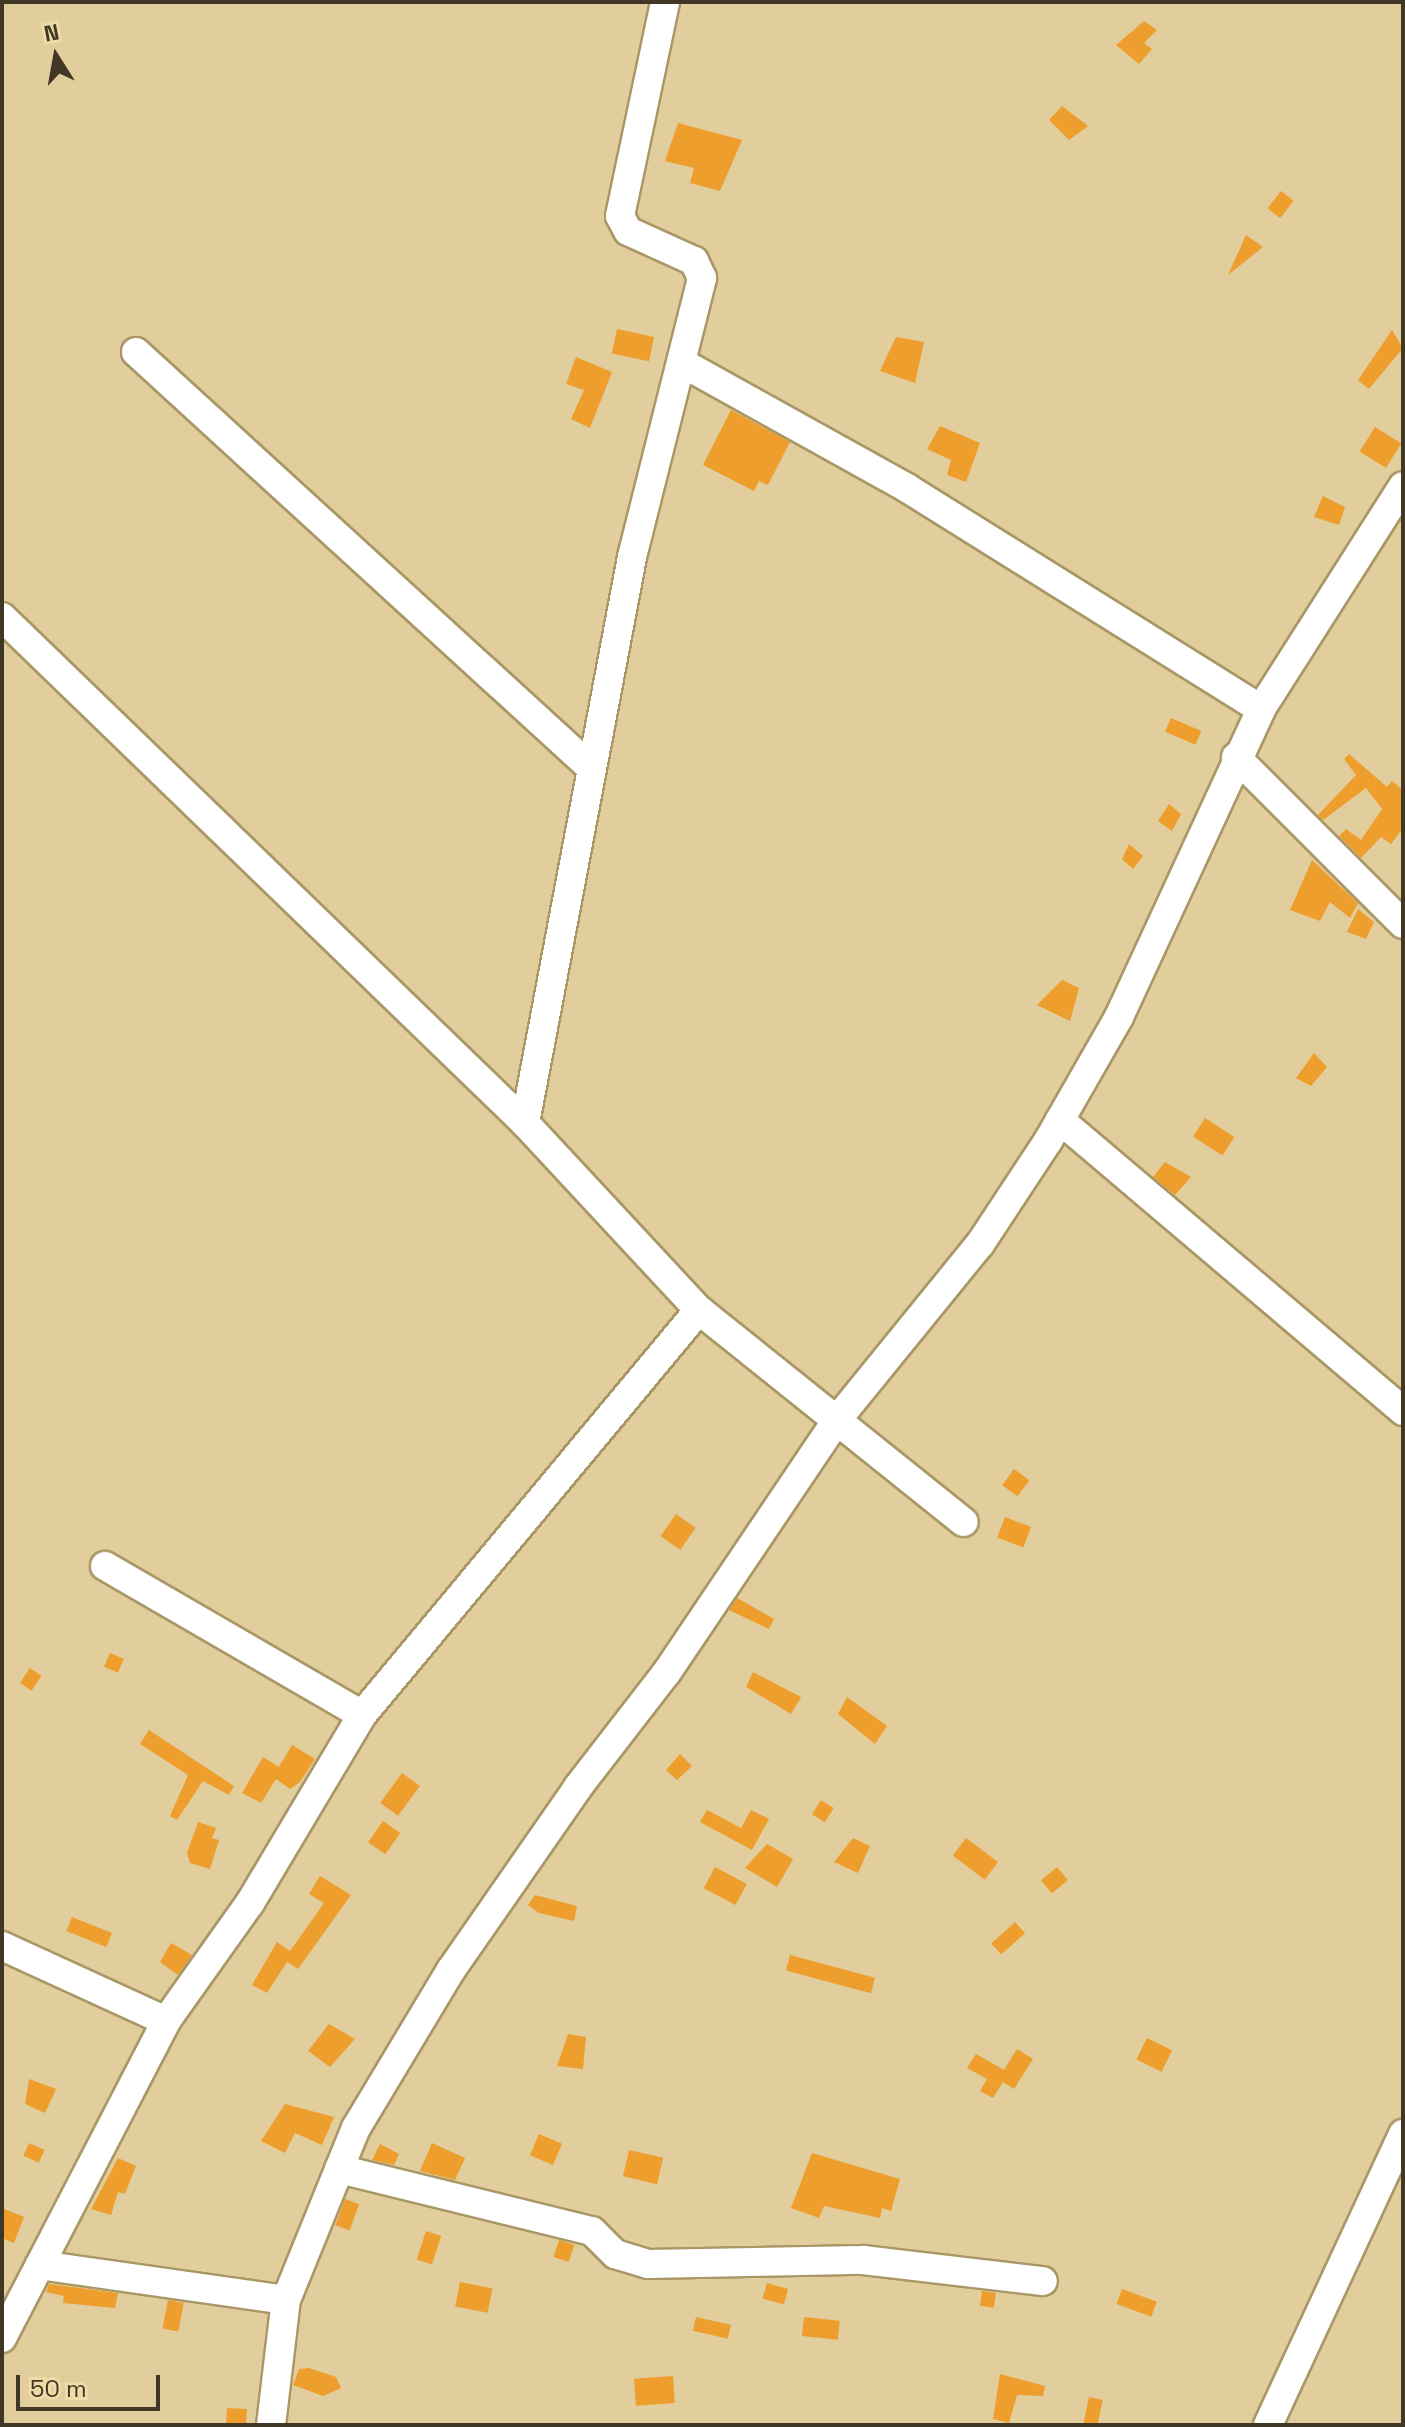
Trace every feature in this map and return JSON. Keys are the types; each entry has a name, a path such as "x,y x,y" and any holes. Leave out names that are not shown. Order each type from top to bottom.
{"street":[{"path":"525,1123 632,557 686,365 700,269 628,231 620,216 665,2"},
{"path":"136,352 590,767"},
{"path":"686,365 907,488 1261,709"},
{"path":"271,2425 286,2300 339,2169 451,1970 667,1672 836,1421 980,1244 1060,1120 1119,1017 1236,757 1261,709 1403,486"},
{"path":"2,617 525,1123 699,1310 964,1522"},
{"path":"1236,757 1403,924"},
{"path":"1060,1120 1403,1411"},
{"path":"2,2338 166,2021 272,1869 362,1715 699,1310"},
{"path":"105,1566 362,1715"},
{"path":"2,1946 166,2021"},
{"path":"1268,2425 1403,2134"},
{"path":"339,2169 592,2231 615,2254 648,2264 863,2260 1043,2281"},
{"path":"40,2265 286,2300"}],"building":[{"path":"1144,21 1157,30 1144,43 1152,49 1139,64 1116,45"},
{"path":"1062,106 1088,126 1069,140 1049,120"},
{"path":"678,123 742,140 720,191 690,183 694,168 665,161"},
{"path":"1281,191 1294,201 1280,218 1267,208"},
{"path":"1246,235 1263,247 1228,275"},
{"path":"617,329 654,337 649,361 612,353"},
{"path":"1392,330 1403,348 1369,389 1358,380"},
{"path":"896,337 924,342 915,383 880,371"},
{"path":"576,357 612,372 590,428 571,419 584,390 566,384"},
{"path":"731,410 790,442 768,485 759,481 754,491 703,465"},
{"path":"940,426 980,443 966,482 947,475 951,460 927,449"},
{"path":"1375,427 1401,443 1386,468 1360,452"},
{"path":"1323,496 1345,507 1339,525 1314,517"},
{"path":"1171,718 1201,731 1196,745 1165,732"},
{"path":"1349,754 1387,787 1392,781 1403,790 1403,828 1391,844 1381,837 1361,858 1339,836 1346,829 1361,840 1382,809 1366,788 1323,820 1318,815 1356,775 1344,759"},
{"path":"1169,804 1181,814 1172,831 1158,821"},
{"path":"1129,844 1143,856 1133,869 1122,859"},
{"path":"1312,860 1358,903 1350,918 1330,902 1320,921 1290,910"},
{"path":"1358,909 1374,922 1366,939 1347,932"},
{"path":"1062,980 1079,988 1070,1021 1037,1005"},
{"path":"1314,1053 1327,1067 1311,1086 1296,1078"},
{"path":"1205,1118 1234,1137 1222,1156 1193,1136"},
{"path":"1165,1162 1191,1177 1175,1195 1153,1177"},
{"path":"1014,1469 1029,1480 1018,1496 1002,1485"},
{"path":"676,1514 696,1528 680,1550 661,1536"},
{"path":"1005,1517 1031,1527 1023,1548 997,1538"},
{"path":"737,1598 774,1619 769,1629 729,1610"},
{"path":"110,1653 124,1659 118,1673 104,1667"},
{"path":"30,1668 42,1676 32,1691 20,1683"},
{"path":"753,1672 801,1697 791,1714 746,1687"},
{"path":"847,1697 887,1726 875,1744 838,1714"},
{"path":"149,1730 234,1786 229,1795 203,1781 177,1820 170,1816 188,1775 140,1744"},
{"path":"292,1745 315,1759 300,1782 290,1789 276,1779 261,1803 242,1793 263,1757 279,1767"},
{"path":"680,1754 692,1766 677,1780 666,1770"},
{"path":"402,1773 420,1786 398,1816 380,1803"},
{"path":"821,1800 834,1808 825,1822 812,1814"},
{"path":"707,1810 741,1828 751,1810 769,1819 752,1850 700,1822"},
{"path":"383,1821 400,1833 385,1854 368,1842"},
{"path":"198,1822 216,1828 212,1838 219,1840 210,1869 190,1863 187,1853"},
{"path":"853,1838 870,1846 858,1873 834,1862"},
{"path":"966,1838 998,1862 985,1880 953,1856"},
{"path":"767,1844 793,1859 777,1887 745,1868"},
{"path":"715,1867 747,1884 736,1905 704,1888"},
{"path":"1057,1867 1068,1880 1052,1894 1041,1880"},
{"path":"320,1876 351,1895 298,1969 287,1962 267,1993 252,1985 277,1942 290,1951 324,1903 309,1894"},
{"path":"535,1895 577,1906 574,1921 539,1913 528,1905"},
{"path":"72,1917 112,1933 106,1947 66,1931"},
{"path":"1015,1922 1025,1933 1001,1955 991,1943"},
{"path":"171,1943 192,1955 178,1975 160,1962"},
{"path":"790,1955 875,1978 871,1993 786,1970"},
{"path":"329,2024 355,2039 330,2067 308,2051"},
{"path":"568,2034 586,2037 583,2069 557,2066"},
{"path":"1147,2038 1172,2050 1162,2072 1136,2060"},
{"path":"1017,2049 1033,2059 1014,2089 1003,2082 993,2098 980,2091 987,2079 967,2068 976,2054 1004,2070"},
{"path":"29,2079 56,2089 45,2113 25,2104"},
{"path":"285,2104 334,2117 322,2145 295,2133 285,2153 261,2141"},
{"path":"539,2134 562,2144 553,2165 530,2155"},
{"path":"29,2143 45,2150 39,2163 23,2156"},
{"path":"432,2143 465,2158 455,2180 420,2171"},
{"path":"380,2144 399,2154 394,2165 372,2160"},
{"path":"629,2150 663,2158 657,2184 623,2176"},
{"path":"812,2153 900,2179 891,2211 882,2208 880,2218 824,2206 819,2218 791,2208"},
{"path":"118,2158 136,2166 125,2194 118,2192 111,2215 91,2209"},
{"path":"345,2199 359,2204 350,2230 335,2225"},
{"path":"2,2208 24,2217 14,2243 2,2238"},
{"path":"426,2231 441,2236 432,2264 417,2260"},
{"path":"559,2240 574,2245 569,2262 553,2257"},
{"path":"460,2282 492,2288 488,2313 455,2307"},
{"path":"767,2283 788,2289 784,2304 763,2298"},
{"path":"49,2284 118,2293 115,2308 63,2303 64,2296 46,2292"},
{"path":"1122,2289 1157,2302 1151,2317 1117,2304"},
{"path":"982,2291 996,2293 994,2308 980,2306"},
{"path":"168,2300 184,2303 178,2332 162,2328"},
{"path":"696,2317 731,2325 728,2339 693,2331"},
{"path":"804,2317 840,2321 838,2340 802,2336"},
{"path":"309,2368 336,2377 341,2388 323,2396 293,2385 299,2369"},
{"path":"1000,2374 1045,2386 1043,2396 1017,2395 1009,2423 993,2419"},
{"path":"673,2376 675,2403 636,2406 634,2379"},
{"path":"1089,2397 1103,2400 1097,2425 1084,2422"},
{"path":"227,2408 247,2409 246,2425 226,2425"}]}
